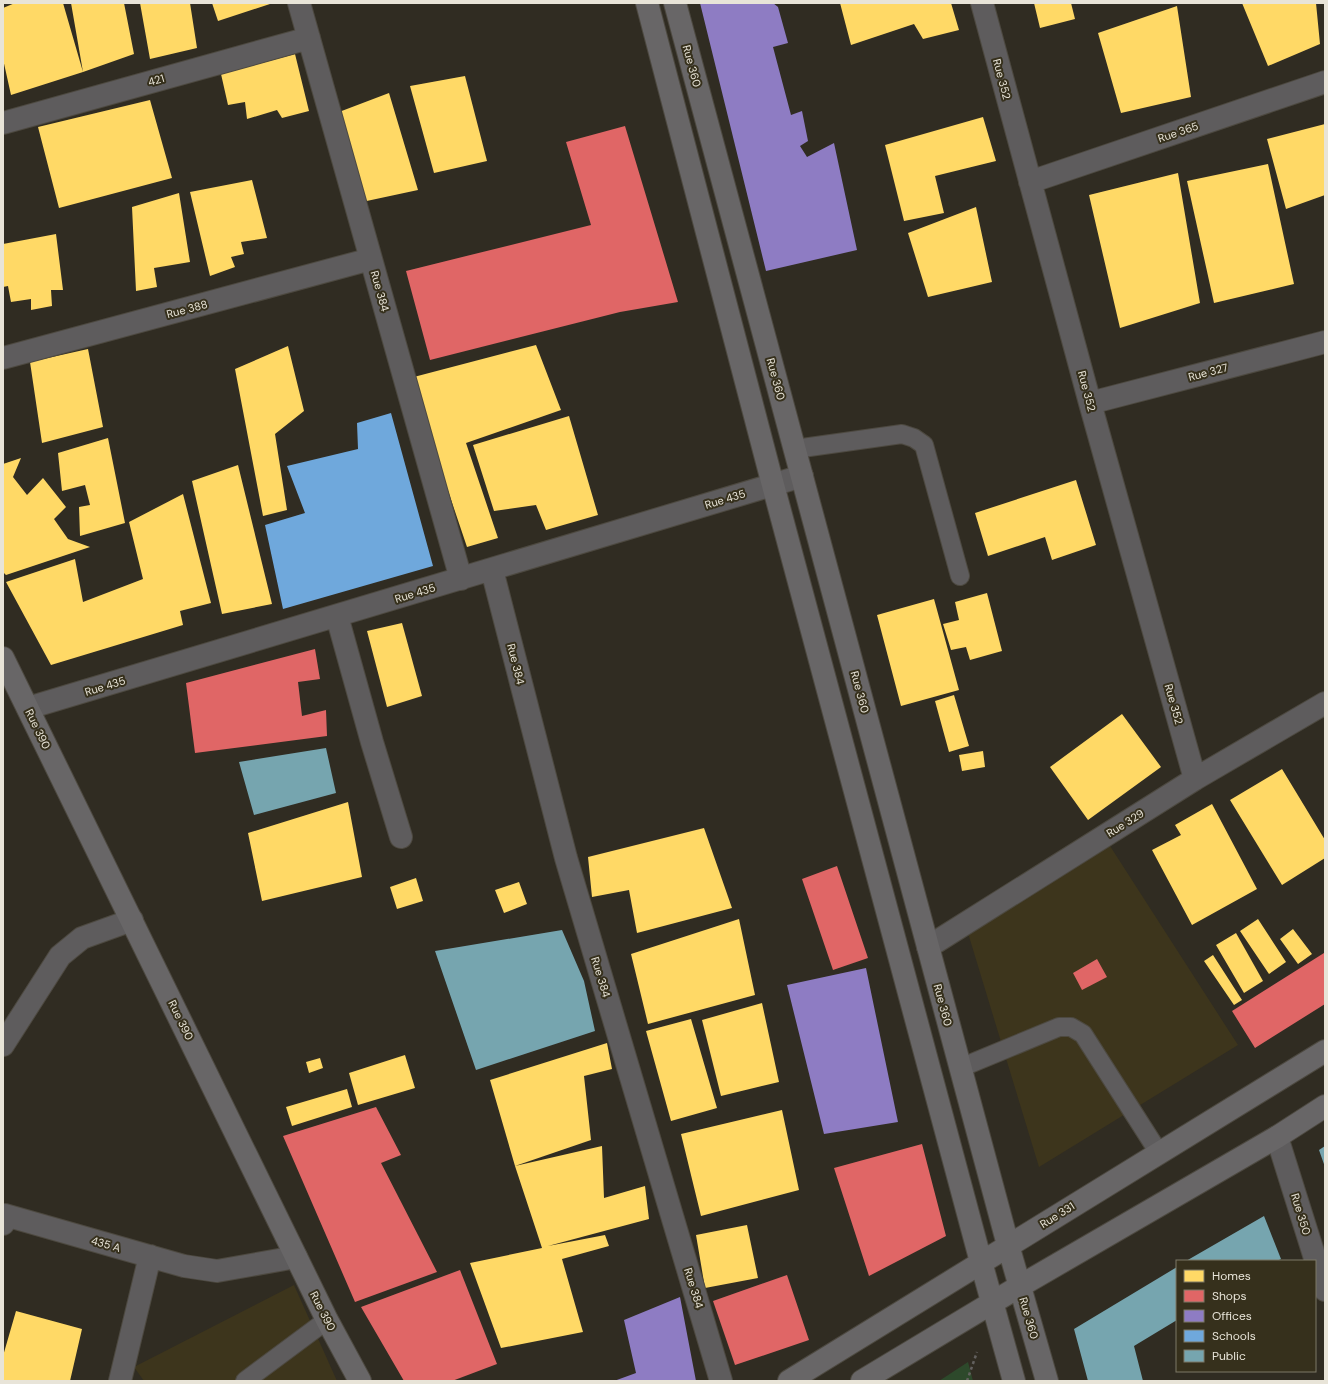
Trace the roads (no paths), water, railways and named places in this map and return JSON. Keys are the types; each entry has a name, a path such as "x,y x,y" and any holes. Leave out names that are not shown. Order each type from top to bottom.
{"main road":[{"path":"647,3 773,485 1014,1381"},
{"name":"Rue 360","path":"675,3 960,1068 1047,1381"},
{"name":"Rue 390","path":"3,658 327,1320 360,1381"},
{"name":"Rue 331","path":"789,1381 1325,1051"},
{"path":"862,1381 1020,1286 1277,1137 1325,1106"}],"street":[{"name":"Rue 384","path":"299,3 461,579"},
{"name":"Rue 352","path":"982,3 1090,403 1195,779"},
{"name":"421","path":"3,123 309,38"},
{"name":"Rue 365","path":"1030,182 1325,82"},
{"name":"Rue 388","path":"3,358 371,259"},
{"name":"Rue 327","path":"1090,403 1325,342"},
{"name":"Rue 435","path":"28,708 802,476"},
{"name":"Rue 384","path":"492,570 566,858 721,1381"},
{"path":"337,616 372,742 401,837"},
{"name":"Rue 329","path":"928,946 1195,779 1325,703"},
{"path":"3,1045 60,956 82,938 132,920"},
{"name":"Rue 350","path":"1277,1137 1316,1260"},
{"name":"435 A","path":"4,1218 184,1266 217,1271 296,1257"},
{"path":"120,1381 150,1256"},
{"name":"Rue 350","path":"1316,1261 1325,1290"}],"lane":[{"path":"795,449 902,434 914,438 924,445 960,576"},
{"path":"960,1068 1059,1027 1071,1027 1083,1034 1159,1153"},
{"path":"245,1381 327,1320"}]}
